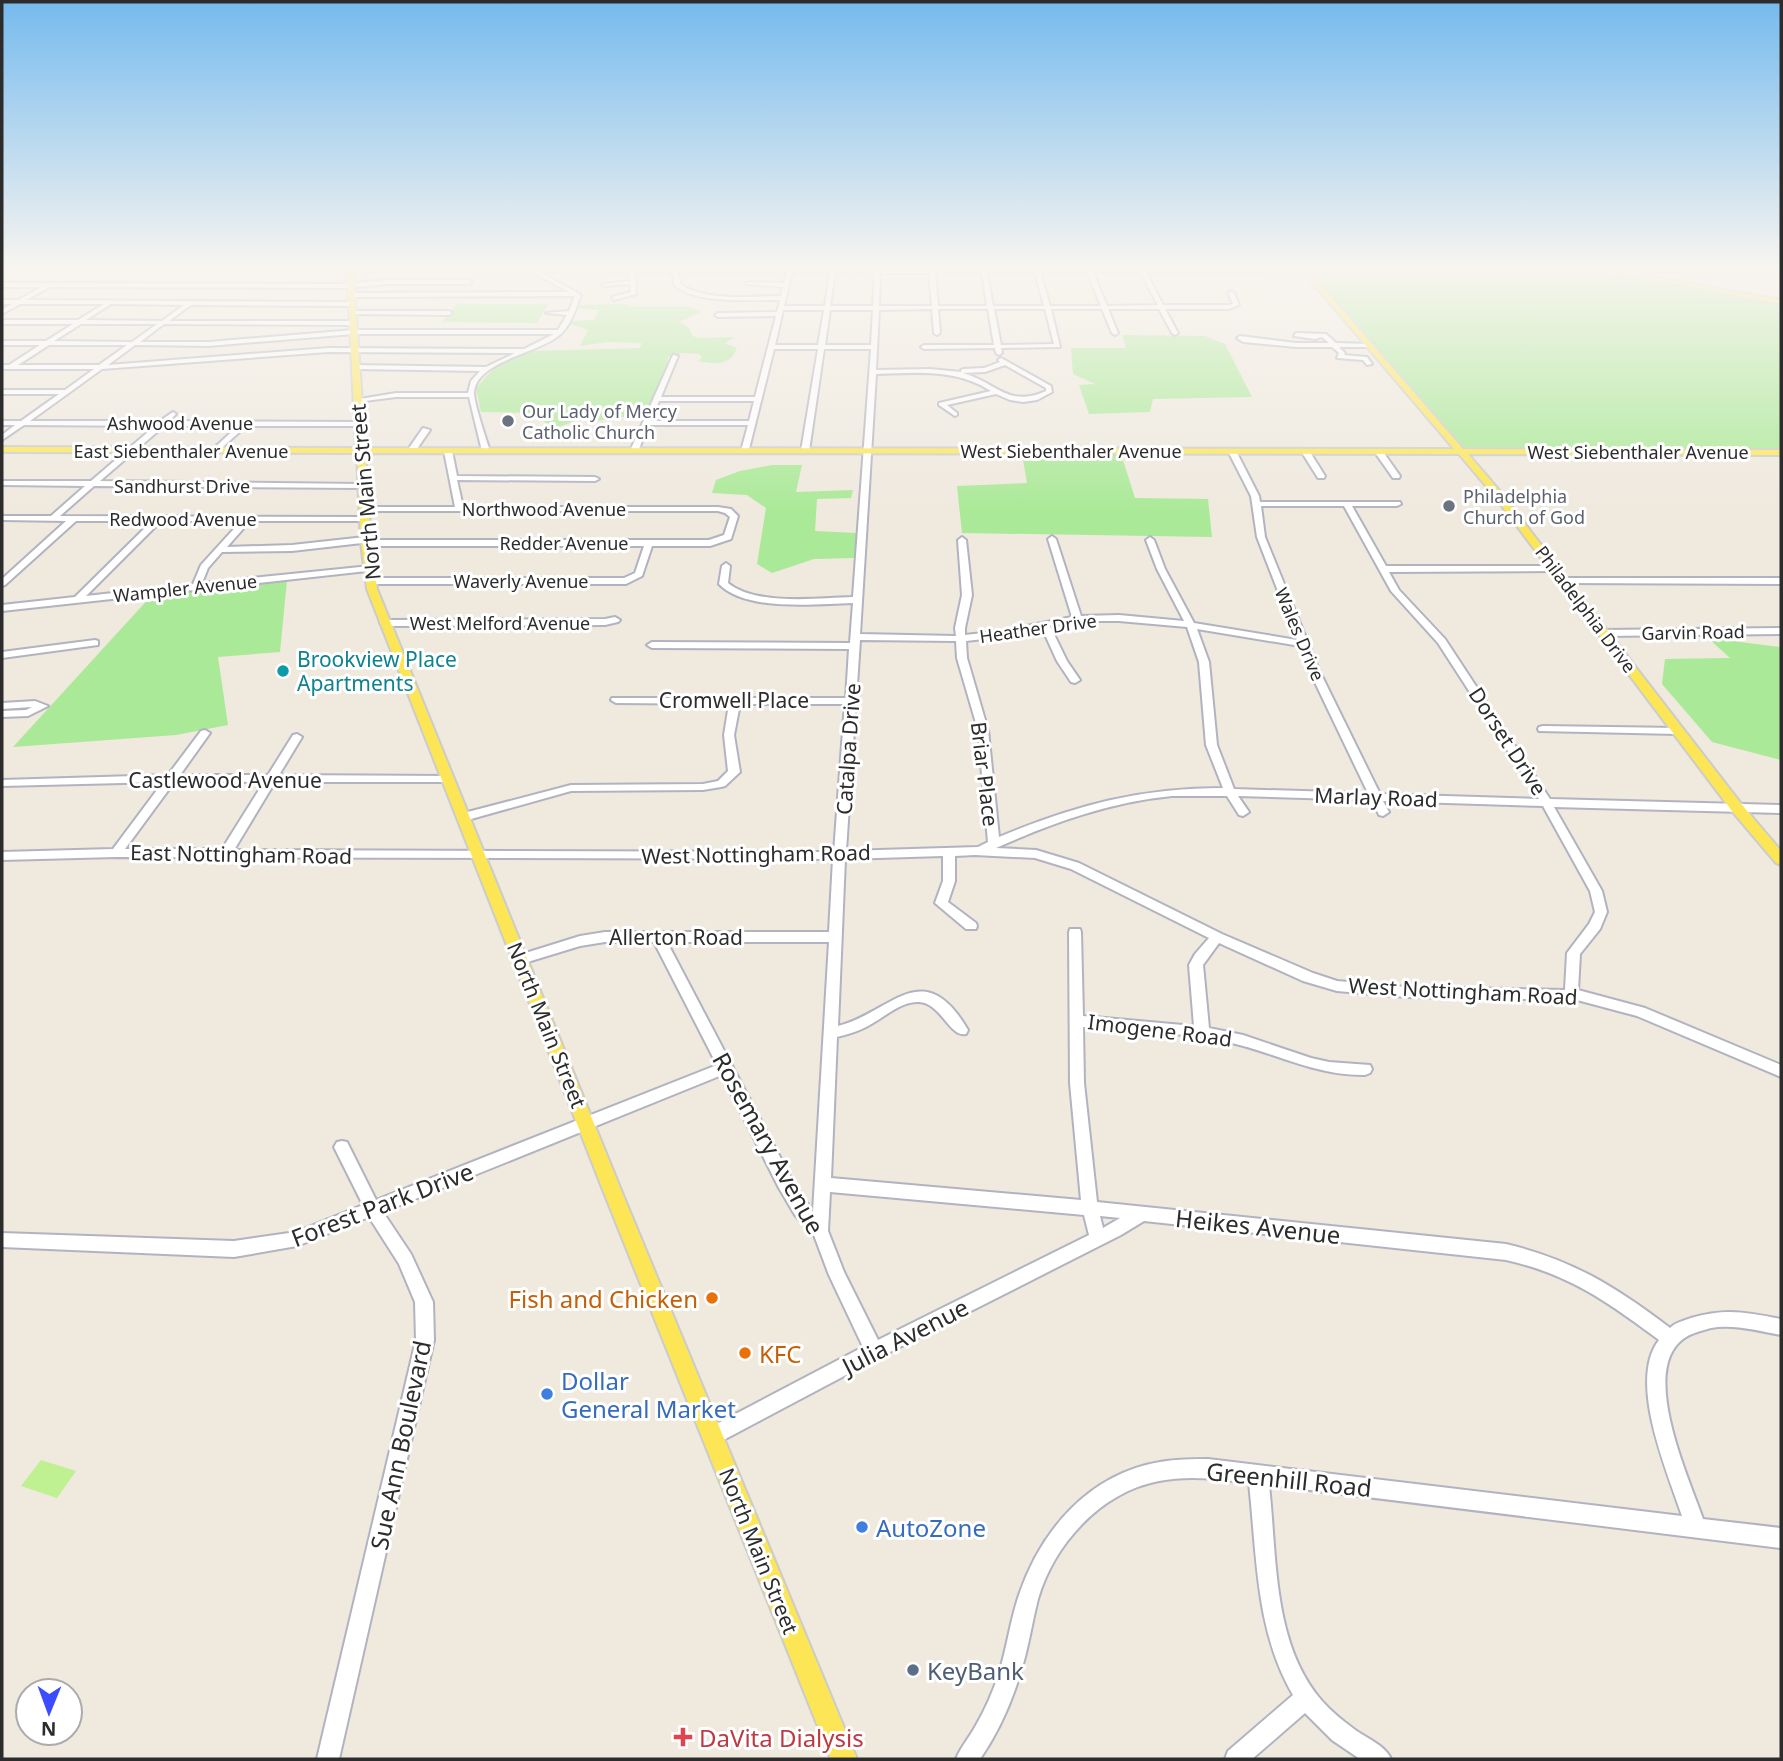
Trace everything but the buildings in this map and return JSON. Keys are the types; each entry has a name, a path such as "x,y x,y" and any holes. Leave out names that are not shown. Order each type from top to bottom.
{"main road":[{"name":"North Main Street","path":"354,350 365,542 369,575 385,623 844,1759"},
{"name":"Philadelphia Drive","path":"1377,352 1461,451 1565,582 1737,808 1781,860"},
{"name":"East Siebenthaler Avenue","path":"2,450 360,452"},
{"name":"West Siebenthaler Avenue","path":"360,452 1781,452"}],"street":[{"path":"2,372 37,350"},
{"path":"2,438 123,350"},
{"path":"2,367 100,367 311,350"},
{"path":"385,350 524,351"},
{"path":"745,451 770,350"},
{"path":"805,451 821,350"},
{"name":"Catalpa Drive","path":"820,1231 835,937 873,350"},
{"path":"968,373 1008,399 1037,397 1050,390 1003,360 1000,350"},
{"path":"1339,350 1342,353 1339,357 1365,358 1369,364"},
{"path":"1359,350 1377,352"},
{"path":"355,367 485,369 524,351"},
{"path":"634,451 675,356"},
{"path":"872,371 968,373 1003,360"},
{"path":"485,369 472,386 472,395 486,451"},
{"path":"2,392 65,392"},
{"path":"955,414 941,404 994,392"},
{"path":"357,400 396,395 472,395"},
{"path":"657,399 758,399"},
{"path":"53,518 173,414"},
{"name":"Ashwood Avenue","path":"2,423 358,424"},
{"path":"648,423 752,423"},
{"path":"215,452 244,424"},
{"path":"411,451 426,430"},
{"path":"448,451 459,509"},
{"name":"Wales Drive","path":"1232,451 1258,504 1261,537 1303,644 1383,812"},
{"path":"1305,451 1321,476"},
{"path":"1378,451 1396,476"},
{"path":"453,478 595,478"},
{"name":"Sandhurst Drive","path":"2,482 363,486"},
{"path":"1258,504 1397,505"},
{"name":"Dorset Drive","path":"1347,504 1399,597 1443,641 1547,803 1600,902 1599,920 1574,953 1571,995"},
{"name":"Northwood Avenue","path":"364,514 459,509 725,510"},
{"name":"Redder Avenue","path":"219,550 365,542 710,543 728,537 733,517 725,510"},
{"name":"Redwood Avenue","path":"2,518 247,520 364,514"},
{"path":"2,583 74,518"},
{"path":"77,600 158,519"},
{"path":"196,587 204,568 247,520"},
{"path":"1052,539 1077,618"},
{"name":"Briar Place","path":"962,540 967,595 959,638 964,674 983,730 995,844"},
{"path":"1150,540 1162,574 1201,650 1209,684 1208,726 1228,792 1243,812"},
{"name":"Waverly Avenue","path":"369,575 626,581 639,574 649,543"},
{"path":"726,566 723,584 730,591 739,594 779,600 856,600"},
{"path":"1384,569 1554,568"},
{"name":"Wampler Avenue","path":"2,607 196,587 369,575"},
{"path":"1565,582 1781,580"},
{"name":"Heather Drive","path":"652,645 959,638 1000,634 1077,618 1128,619 1188,625 1303,644"},
{"name":"West Melford Avenue","path":"385,623 615,620"},
{"path":"1045,624 1062,661 1075,680"},
{"name":"Garvin Road","path":"1604,633 1781,631"},
{"path":"2,655 95,643"},
{"name":"Cromwell Place","path":"616,700 851,701"},
{"path":"464,817 571,788 703,787 722,784 734,772 729,735 736,701"},
{"path":"2,706 43,706 28,713 2,714"},
{"path":"1543,729 1678,731"},
{"path":"116,853 205,733"},
{"path":"225,854 297,737"},
{"name":"Castlewood Avenue","path":"2,783 172,778 448,779"},
{"name":"Marlay Road","path":"980,851 1066,816 1139,797 1228,792 1781,809"},
{"name":"West Nottingham Road","path":"1015,836 1032,853"},
{"path":"949,851 950,875 937,904 971,926"},
{"name":"West Nottingham Road","path":"480,855 949,851 1032,853 1075,866 1217,937 1308,978 1338,986 1406,992 1571,995 1640,1012 1781,1071"},
{"name":"East Nottingham Road","path":"2,856 116,853 480,855"},
{"path":"1075,932 1077,1083 1090,1208 1098,1238"},
{"name":"Rosemary Avenue","path":"659,937 785,1183 801,1210 820,1231 836,1275 874,1351"},
{"name":"Allerton Road","path":"521,959 588,939 835,937"},
{"path":"1202,1032 1196,965 1199,957 1217,937"},
{"path":"831,1033 852,1027 899,999 918,996 941,1004 961,1030"},
{"name":"Imogene Road","path":"1075,1021 1202,1032 1260,1045 1322,1068 1345,1071 1365,1069"},
{"name":"Forest Park Drive","path":"2,1240 234,1249 297,1239 726,1067"},
{"name":"Sue Ann Boulevard","path":"328,1759 425,1340 425,1302 418,1285 405,1259 373,1210 342,1147"},
{"name":"Heikes Avenue","path":"822,1184 1090,1208 1506,1252 1555,1263 1596,1284 1671,1339"},
{"name":"Julia Avenue","path":"713,1436 1141,1214"},
{"path":"1696,1528 1659,1418 1654,1395 1654,1371 1664,1346 1681,1330 1710,1321 1726,1320 1781,1326"},
{"name":"Greenhill Road","path":"967,1759 989,1724 1010,1674 1028,1598 1044,1558 1059,1535 1078,1514 1115,1486 1158,1471 1208,1468 1781,1538"},
{"path":"1258,1475 1273,1610 1289,1663 1306,1698 1357,1746 1380,1759"},
{"path":"1236,1759 1306,1698"}],"green space":[{"path":"736,350 731,358 722,362 698,361 702,357 699,354 683,353 668,357 667,368 648,413 591,422 578,420 559,427 547,424 533,413 481,412 476,388 494,368 529,351"},
{"path":"1071,350 1228,350 1252,397 1153,399 1150,412 1089,414 1079,385 1095,384 1073,374"},
{"path":"1379,350 1781,350 1781,449 1473,450 1463,447"},
{"path":"1022,454 1121,454 1135,498 1208,499 1212,537 962,533 957,486 1027,483"},
{"path":"772,465 802,465 796,492 853,490 851,498 817,499 815,531 857,533 856,558 814,559 772,573 757,564 766,508 747,495 712,493 716,480 740,471"},
{"path":"287,580 280,652 218,657 228,725 176,735 13,747 152,595"},
{"path":"1708,638 1781,647 1781,760 1712,742 1662,684 1665,659 1730,658"},
{"path":"41,1460 76,1471 57,1498 21,1486"}],"place":[{"name":"Our Lady of Mercy Catholic Church","path":"508,421"},
{"name":"Philadelphia Church of God","path":"1449,506"},
{"name":"Brookview Place Apartments","path":"283,671"},
{"name":"Fish and Chicken","path":"712,1298"},
{"name":"KFC","path":"745,1353"},
{"name":"Dollar General Market","path":"547,1394"},
{"name":"AutoZone","path":"862,1527"},
{"name":"KeyBank","path":"913,1670"},
{"name":"DaVita Dialysis","path":"683,1737"}]}
